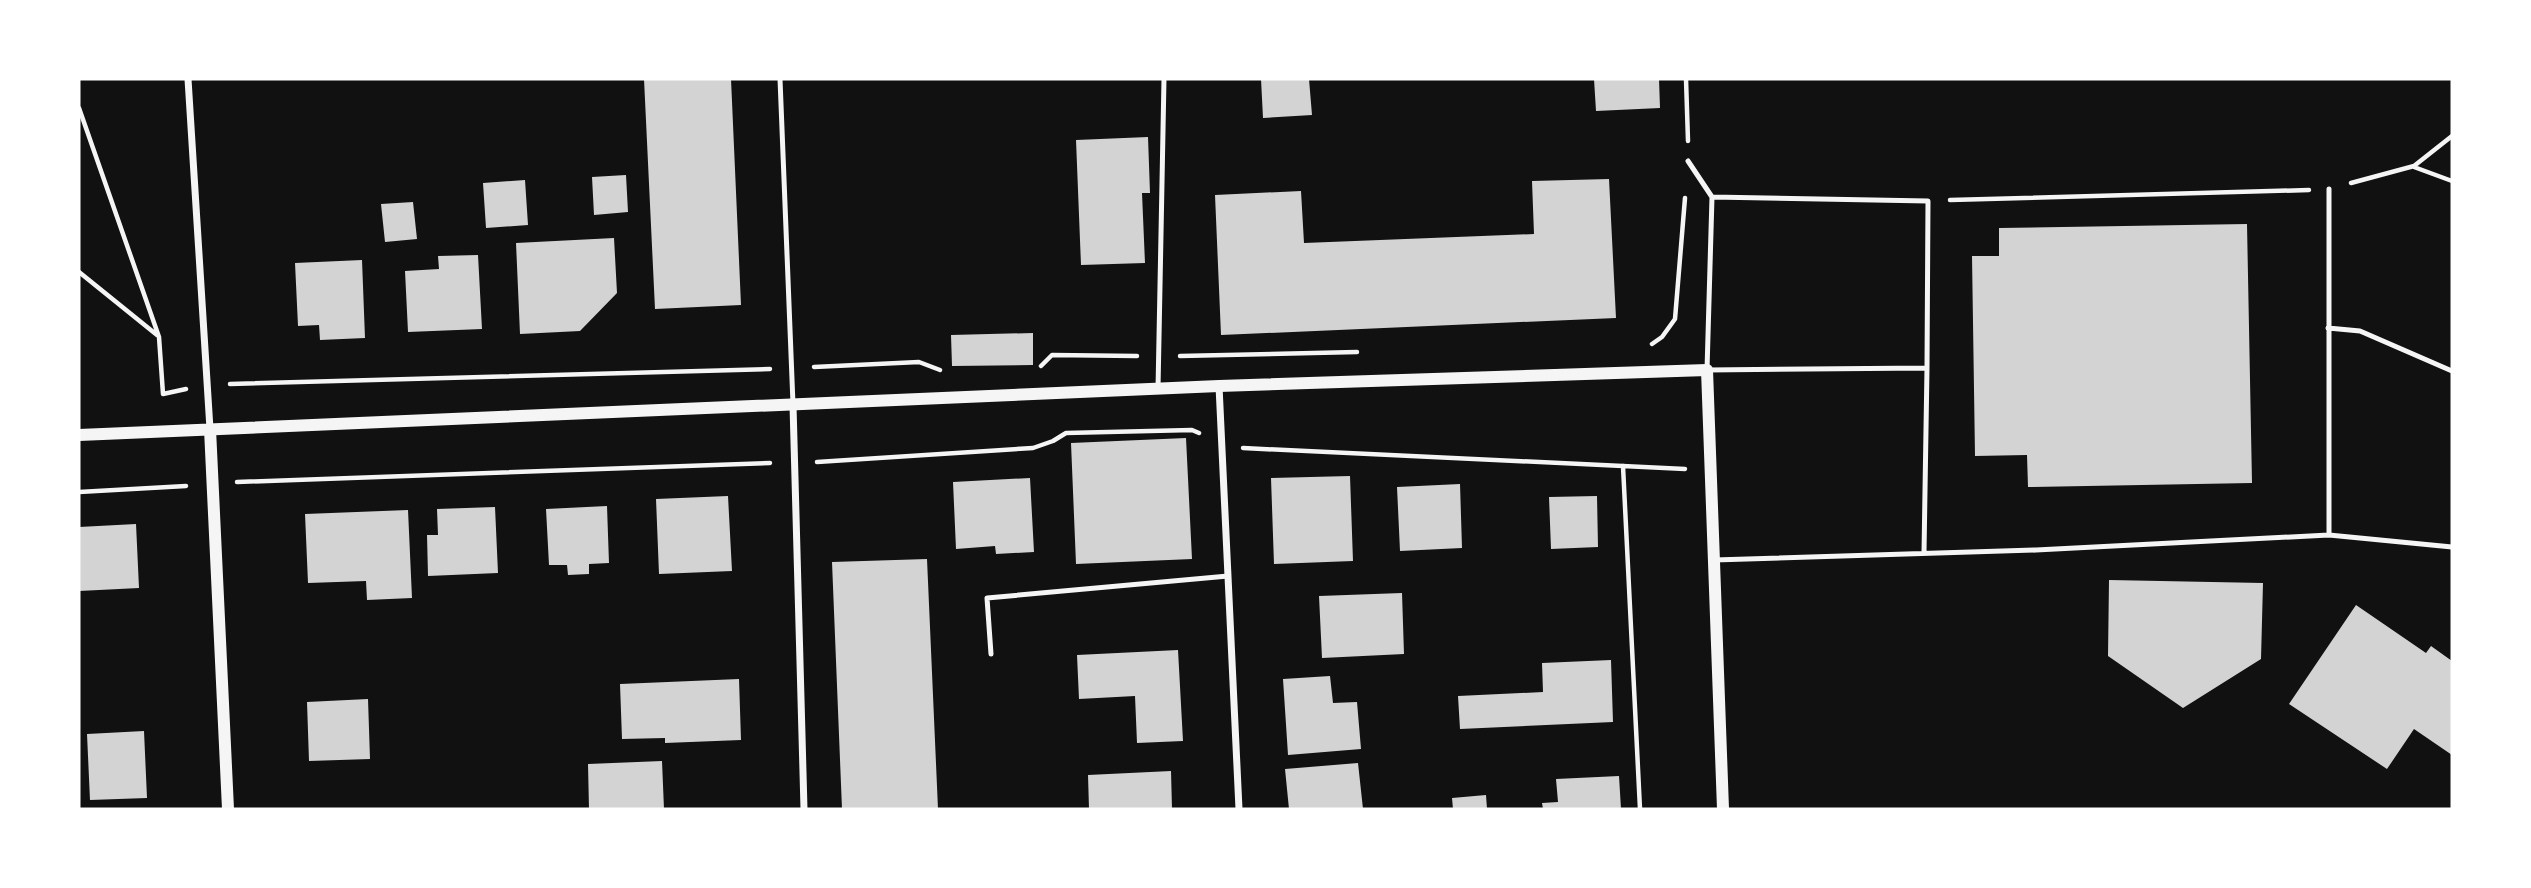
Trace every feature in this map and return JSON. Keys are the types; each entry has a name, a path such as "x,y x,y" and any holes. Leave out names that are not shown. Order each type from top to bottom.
{"street":[{"path":"188,79 210,429 228,809"},
{"path":"79,435 1219,386 1707,370 1723,809"},
{"path":"1219,386 1239,809"},
{"path":"793,405 804,809"}],"lane":[{"path":"780,79 793,405"},
{"path":"1158,389 1164,79"},
{"path":"1688,161 1712,197 1707,370 1927,368"},
{"path":"2329,189 2329,535"},
{"path":"1712,197 1928,201 1924,553"},
{"path":"2328,328 2360,331 2452,371"},
{"path":"1714,561 2329,535 2452,547"},
{"path":"991,654 987,598 1227,576"}],"path":[{"path":"1646,348 1662,337 1675,319 1688,161 1686,79"},
{"path":"79,108 159,337 163,394 207,385 791,369 919,362 946,372"},
{"path":"1928,201 2329,189 2414,166 2452,136"},
{"path":"2414,166 2452,181"},
{"path":"79,272 159,337"},
{"path":"1037,370 1052,355 1362,352"},
{"path":"79,492 290,479 794,463 1033,448 1054,441 1066,433 1192,430 1222,447 1711,470"},
{"path":"1623,466 1640,809"}],"building":[{"path":"644,79 731,79 741,305 655,309"},
{"path":"1261,79 1309,79 1312,115 1263,118"},
{"path":"1594,79 1659,79 1660,108 1596,111"},
{"path":"1148,137 1150,193 1142,193 1145,263 1081,265 1076,140"},
{"path":"626,175 628,212 594,215 592,177"},
{"path":"1609,179 1616,318 1221,335 1215,195 1301,191 1304,243 1534,234 1532,181"},
{"path":"525,180 528,225 486,228 483,183"},
{"path":"413,202 417,239 385,242 381,204"},
{"path":"2247,224 2252,483 2028,487 2027,455 1975,456 1972,256 1999,256 1999,228"},
{"path":"614,238 617,293 580,331 520,334 516,243"},
{"path":"478,255 482,329 408,332 405,271 439,269 438,256"},
{"path":"362,260 365,338 320,340 319,325 298,326 295,263"},
{"path":"1033,333 1033,365 952,366 951,335"},
{"path":"1186,438 1192,559 1076,564 1071,443"},
{"path":"1350,476 1353,561 1274,564 1271,478"},
{"path":"1030,478 1034,552 996,554 995,546 956,549 953,482"},
{"path":"1460,484 1462,548 1400,551 1397,487"},
{"path":"728,496 732,571 659,574 656,499"},
{"path":"1597,496 1598,547 1551,549 1549,497"},
{"path":"607,506 609,563 589,564 589,574 568,575 567,565 549,565 546,509"},
{"path":"495,507 498,573 428,576 427,535 438,535 437,509"},
{"path":"408,510 412,598 367,600 366,581 308,583 305,514"},
{"path":"136,524 139,588 79,591 79,527"},
{"path":"927,559 938,809 842,809 832,562"},
{"path":"2109,580 2263,583 2261,659 2183,708 2108,656"},
{"path":"1402,593 1404,654 1322,658 1319,596"},
{"path":"2356,605 2426,653 2431,646 2452,661 2452,755 2414,729 2387,769 2289,704"},
{"path":"1178,650 1183,741 1137,743 1135,696 1079,699 1077,655"},
{"path":"1611,660 1613,722 1460,729 1458,696 1543,692 1542,663"},
{"path":"1330,676 1333,703 1357,702 1361,749 1288,755 1283,679"},
{"path":"739,679 741,740 665,743 665,738 622,739 620,684"},
{"path":"368,699 370,759 309,761 307,702"},
{"path":"144,731 147,798 90,800 87,734"},
{"path":"662,761 664,809 589,809 588,764"},
{"path":"1358,763 1363,809 1289,809 1285,769"},
{"path":"1171,771 1172,809 1089,809 1088,775"},
{"path":"1619,776 1621,809 1543,809 1542,803 1558,802 1556,779"},
{"path":"1486,795 1487,809 1453,809 1452,798"}]}
